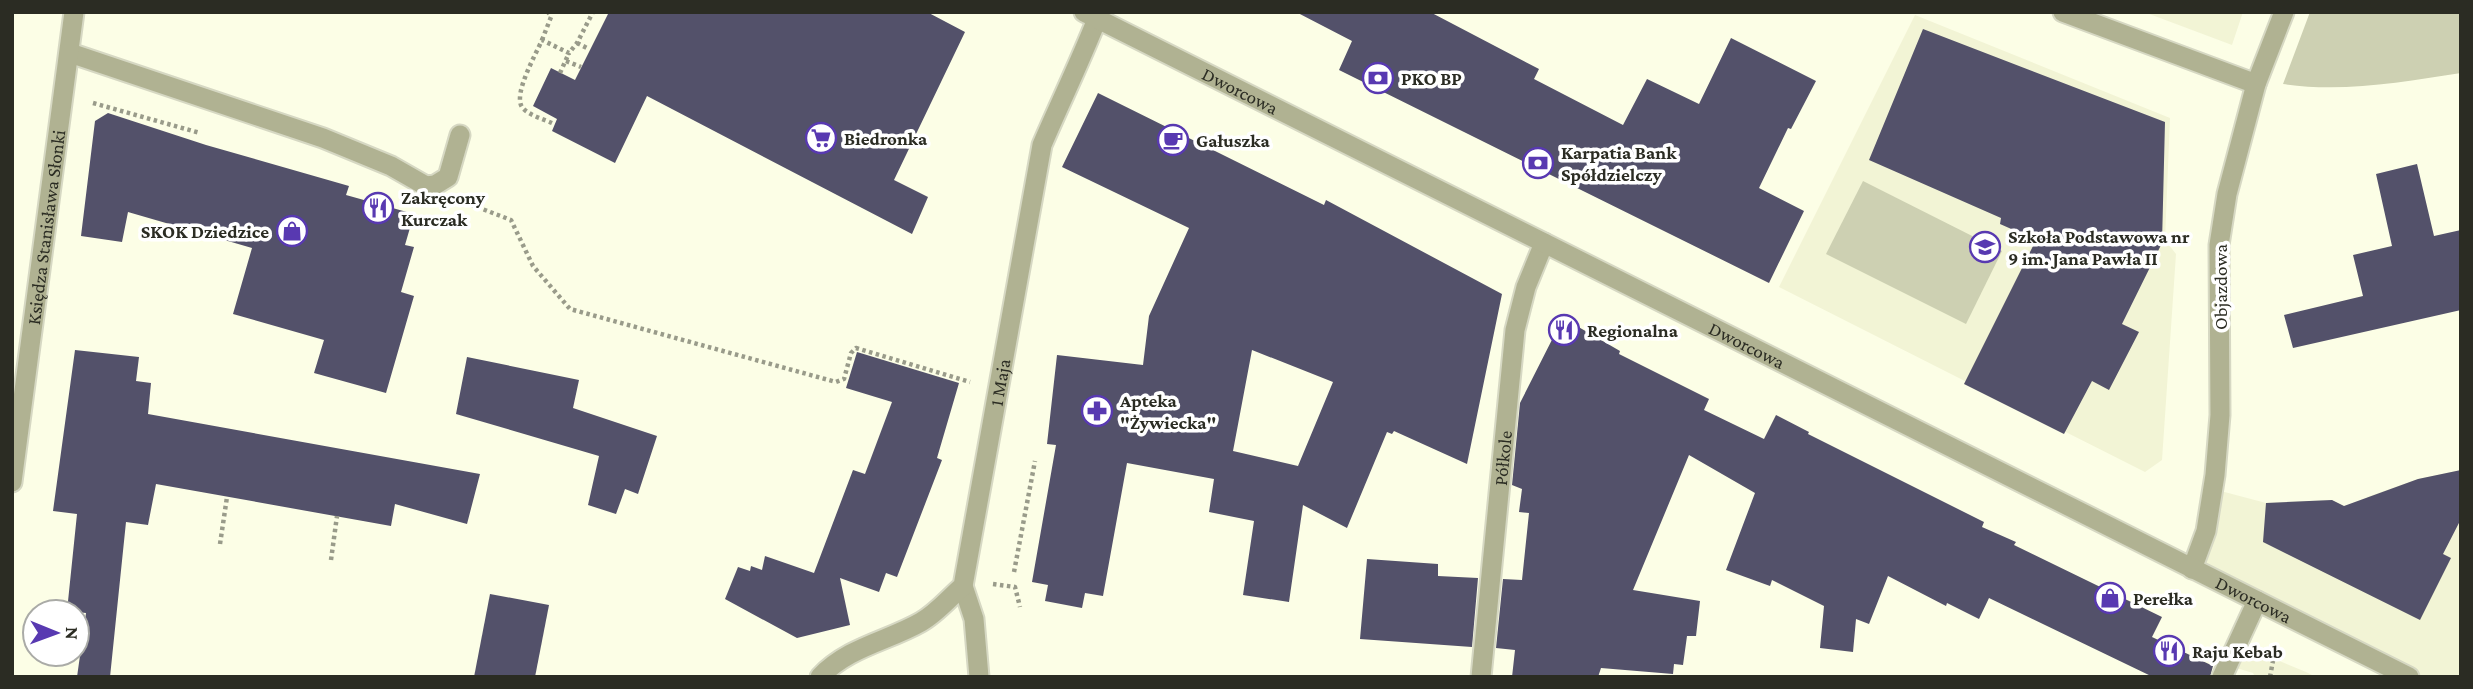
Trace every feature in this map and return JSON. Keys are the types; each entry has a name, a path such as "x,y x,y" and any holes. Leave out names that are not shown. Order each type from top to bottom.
{"street":[{"name":"Księdza Stanisława Słonki","path":"12,482 18,388 74,12"},
{"path":"2063,12 2256,84"},
{"name":"Objazdowa","path":"2192,569 2206,531 2215,475 2221,356 2219,245 2227,194 2256,84 2284,12"},
{"name":"Dworcowa","path":"1090,15 2409,677"},
{"name":"1 Maja","path":"964,586 1042,145 1078,68 1090,15"},
{"path":"69,53 323,138 391,166 426,186 435,185 448,177 460,135"},
{"name":"Półkole","path":"1481,677 1515,330 1527,287 1545,243"},
{"path":"820,677 830,666 855,651 923,621 964,586 974,619 979,677"},
{"path":"2222,677 2257,601"}],"path":[{"path":"548,12 551,17 521,88 520,100 524,110 552,123"},
{"path":"560,73 593,12"},
{"path":"542,40 569,53"},
{"path":"577,43 589,49"},
{"path":"566,61 581,67"},
{"path":"93,103 209,135"},
{"path":"456,200 511,220 533,266 570,309 836,382 844,379 851,353 856,348 999,390"},
{"path":"1014,572 1035,461"},
{"path":"220,544 227,497"},
{"path":"331,560 337,516"},
{"path":"989,583 1015,587 1020,607"},
{"path":"2270,677 2274,655"}],"shaded area":[{"path":"2144,12 2243,12 2232,45"},
{"path":"2310,12 2461,12 2461,73 2350,87 2283,84"},
{"name":"Szkoła Podstawowa nr 9 im. Jana Pawła II","path":"1915,15 2170,118 2165,240 2176,254 2162,460 2145,472 1779,287"},
{"path":"1863,181 2002,251 1966,324 1826,254"},
{"path":"2461,470 2461,677 2409,677 2192,569 2217,490 2266,503 2332,500 2369,518 2367,497 2418,479"},
{"path":"2243,646 2316,677 2255,677 2253,673 2233,667"}],"building":[{"name":"Biedronka","path":"609,12 927,12 965,32 894,180 928,197 912,234 647,96 615,163 552,131 557,119 533,106 551,68 575,80"},
{"path":"1296,12 1430,12 1539,69 1534,79 1623,125 1647,79 1699,104 1731,38 1816,81 1791,129 1788,128 1759,188 1804,211 1769,283 1339,70 1352,41"},
{"path":"1923,29 2165,122 2162,243 2122,324 2139,332 2109,390 2092,381 2064,434 1964,384 2036,240 2000,224 2001,218 1869,160"},
{"path":"1098,93 1324,205 1326,200 1502,294 1467,464 1394,431 1392,434 1387,432 1347,528 1303,505 1289,602 1243,595 1254,521 1209,512 1214,479 1127,463 1103,596 1085,593 1082,608 1045,601 1048,585 1032,582 1056,445 1047,444 1057,355 1143,365 1149,316 1189,228 1062,167","holes":["1252,350 1333,382 1298,466 1233,451"]},
{"path":"108,113 206,145 349,186 346,195 414,214 405,245 414,247 401,292 414,296 386,393 314,373 324,340 233,314 252,248 128,212 122,242 81,236 95,121"},
{"path":"2417,164 2434,236 2461,230 2461,310 2293,348 2284,315 2363,296 2353,255 2392,246 2376,174"},
{"path":"1563,318 1620,351 1619,354 1709,399 1704,410 1764,439 1776,415 1809,432 1808,434 1984,522 1982,527 2016,542 2014,545 2162,617 2152,637 2213,666 2210,677 2153,677 1989,598 1979,619 1947,603 1946,606 1888,576 1869,624 1856,619 1853,652 1820,648 1824,606 1772,580 1770,586 1726,570 1755,493 1689,455 1633,590 1700,601 1696,636 1687,636 1683,665 1674,664 1673,674 1601,668 1598,677 1512,677 1515,650 1496,648 1503,579 1522,580 1529,513 1519,512 1522,489 1512,485 1520,403"},
{"path":"75,350 139,357 136,381 151,383 148,414 480,474 467,524 395,504 391,526 156,484 148,525 126,522 110,677 77,677 78,668 91,668 91,598 68,598 77,514 53,511"},
{"path":"857,352 959,383 937,458 942,460 897,577 886,573 879,592 840,578 850,625 797,638 725,599 738,567 750,571 751,566 762,570 765,556 814,573 853,470 865,474 892,402 846,388"},
{"path":"467,357 579,380 573,408 657,436 638,494 625,489 616,514 588,505 599,456 456,414"},
{"path":"2461,470 2461,519 2443,554 2451,558 2420,620 2263,542 2266,503 2332,500 2344,506 2418,479"},
{"path":"1367,559 1438,564 1438,576 1478,578 1472,647 1360,639"},
{"path":"490,594 549,605 535,677 474,677"}],"place":[{"name":"PKO BP","path":"1378,78"},
{"name":"Biedronka","path":"821,138"},
{"name":"Gałuszka","path":"1173,140"},
{"name":"Karpatia Bank Spółdzielczy","path":"1538,163"},
{"name":"Zakręcony Kurczak","path":"378,208"},
{"name":"SKOK Dziedzice","path":"292,231"},
{"name":"Szkoła Podstawowa nr 9 im. Jana Pawła II","path":"1985,247"},
{"name":"Regionalna","path":"1564,330"},
{"name":"Apteka \"Żywiecka\"","path":"1097,411"},
{"name":"Perełka","path":"2110,598"},
{"name":"Raju Kebab","path":"2169,651"}]}
